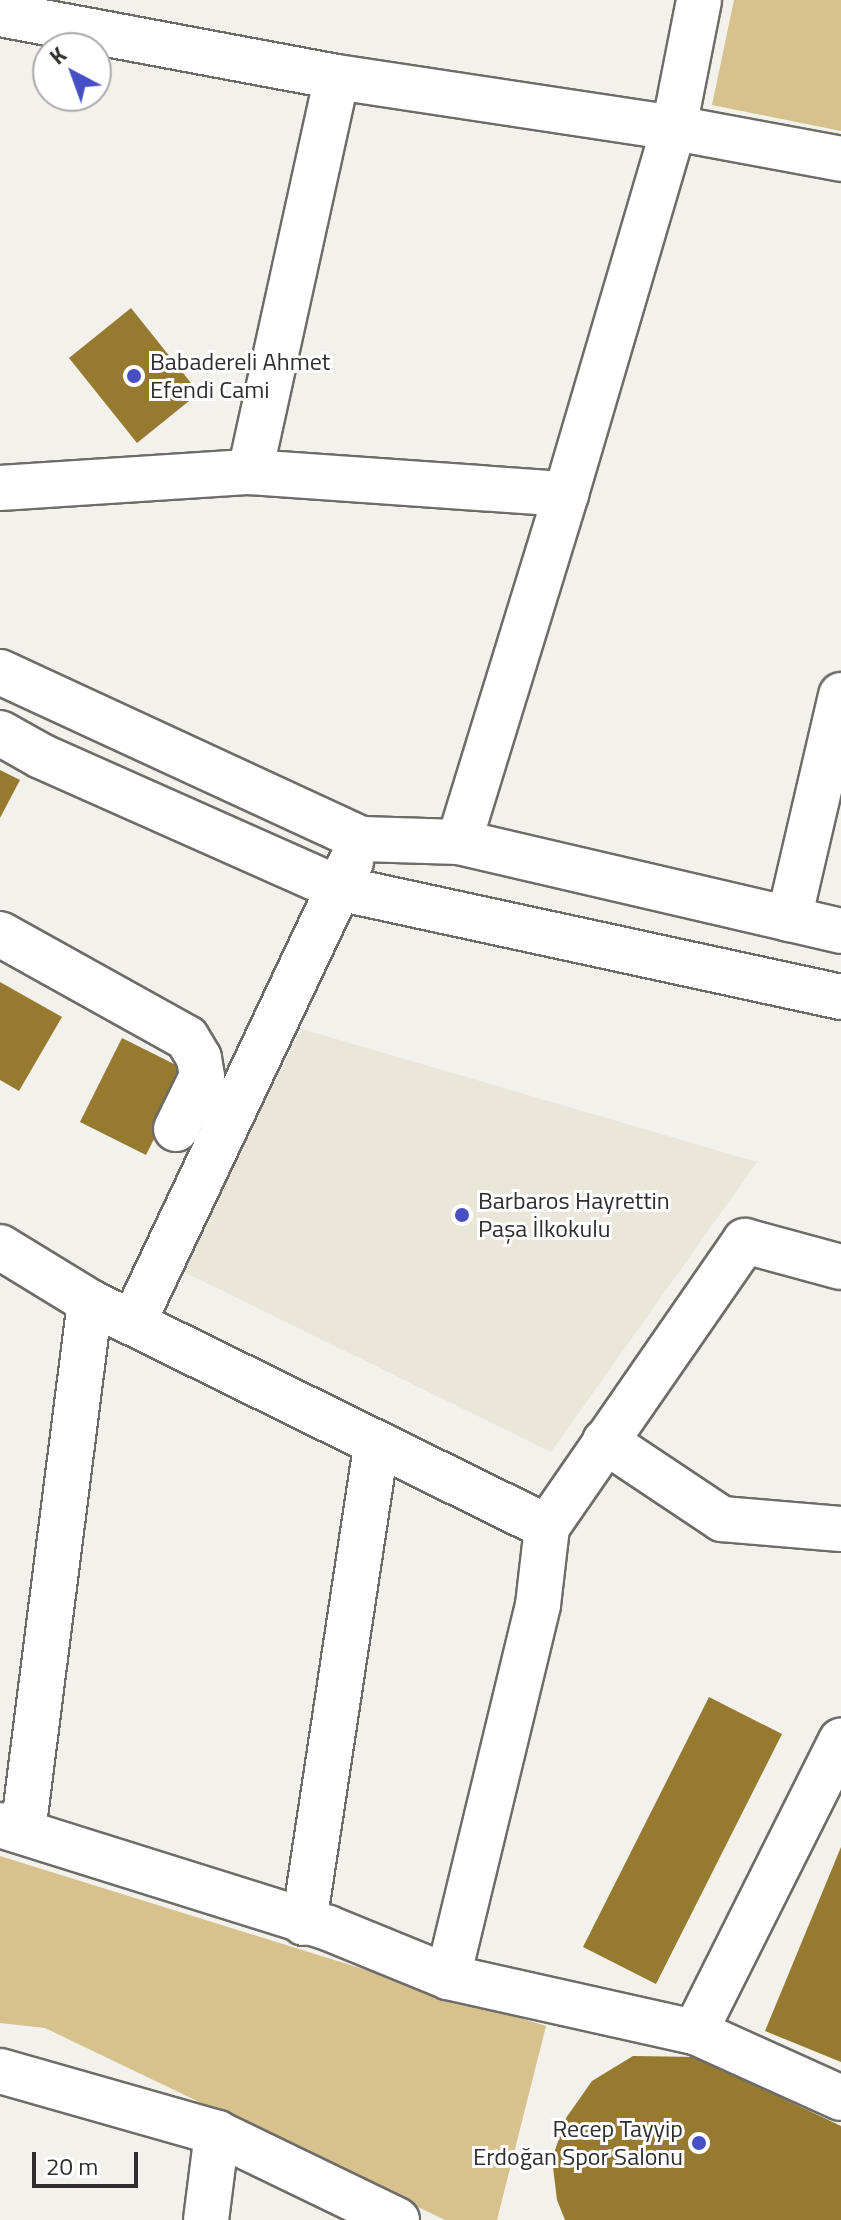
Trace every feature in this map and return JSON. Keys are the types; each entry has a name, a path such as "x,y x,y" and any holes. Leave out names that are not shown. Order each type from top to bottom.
{"street":[{"path":"459,842 674,128 699,0"},
{"path":"0,14 105,16 337,77 674,128 841,159"},
{"path":"250,472 337,77"},
{"path":"0,488 250,472 566,494"},
{"path":"0,672 362,839 459,842 841,931"},
{"path":"789,919 841,695"},
{"path":"0,733 41,756 338,888 841,997"},
{"path":"133,1323 362,839"},
{"path":"0,934 187,1038 199,1058 202,1076 176,1129"},
{"path":"448,1977 538,1605 547,1527 745,1241 841,1267"},
{"path":"0,1247 90,1302 547,1527"},
{"path":"90,1302 12,1828 304,1923 328,1928 448,1977 695,2032 841,2098"},
{"path":"605,1441 722,1519 841,1529"},
{"path":"304,1923 376,1445"},
{"path":"695,2032 841,1740"},
{"path":"0,2071 217,2133 397,2220"},
{"path":"206,2220 217,2133"}],"shaded area":[{"path":"734,0 841,0 841,131 712,105"},
{"name":"Barbaros Hayrettin Paşa İlkokulu","path":"302,1029 757,1162 551,1452 178,1269"},
{"path":"0,1856 546,2026 497,2220 445,2220 45,2028 0,2023"}],"building":[{"name":"Babadereli Ahmet Efendi Cami","path":"131,308 199,393 137,443 69,358"},
{"path":"0,770 20,780 0,818"},
{"path":"0,982 62,1017 19,1091 0,1080"},
{"path":"122,1038 188,1071 146,1155 80,1122"},
{"path":"709,1697 782,1734 656,1984 583,1947"},
{"path":"841,1847 841,2062 765,2031"},
{"name":"Recep Tayyip Erdoğan Spor Salonu","path":"633,2056 696,2057 841,2126 841,2220 565,2220 557,2200 552,2159 566,2118 592,2081"}],"place":[{"name":"Babadereli Ahmet Efendi Cami","path":"134,376"},
{"name":"Barbaros Hayrettin Paşa İlkokulu","path":"462,1215"},
{"name":"Recep Tayyip Erdoğan Spor Salonu","path":"699,2143"}]}
